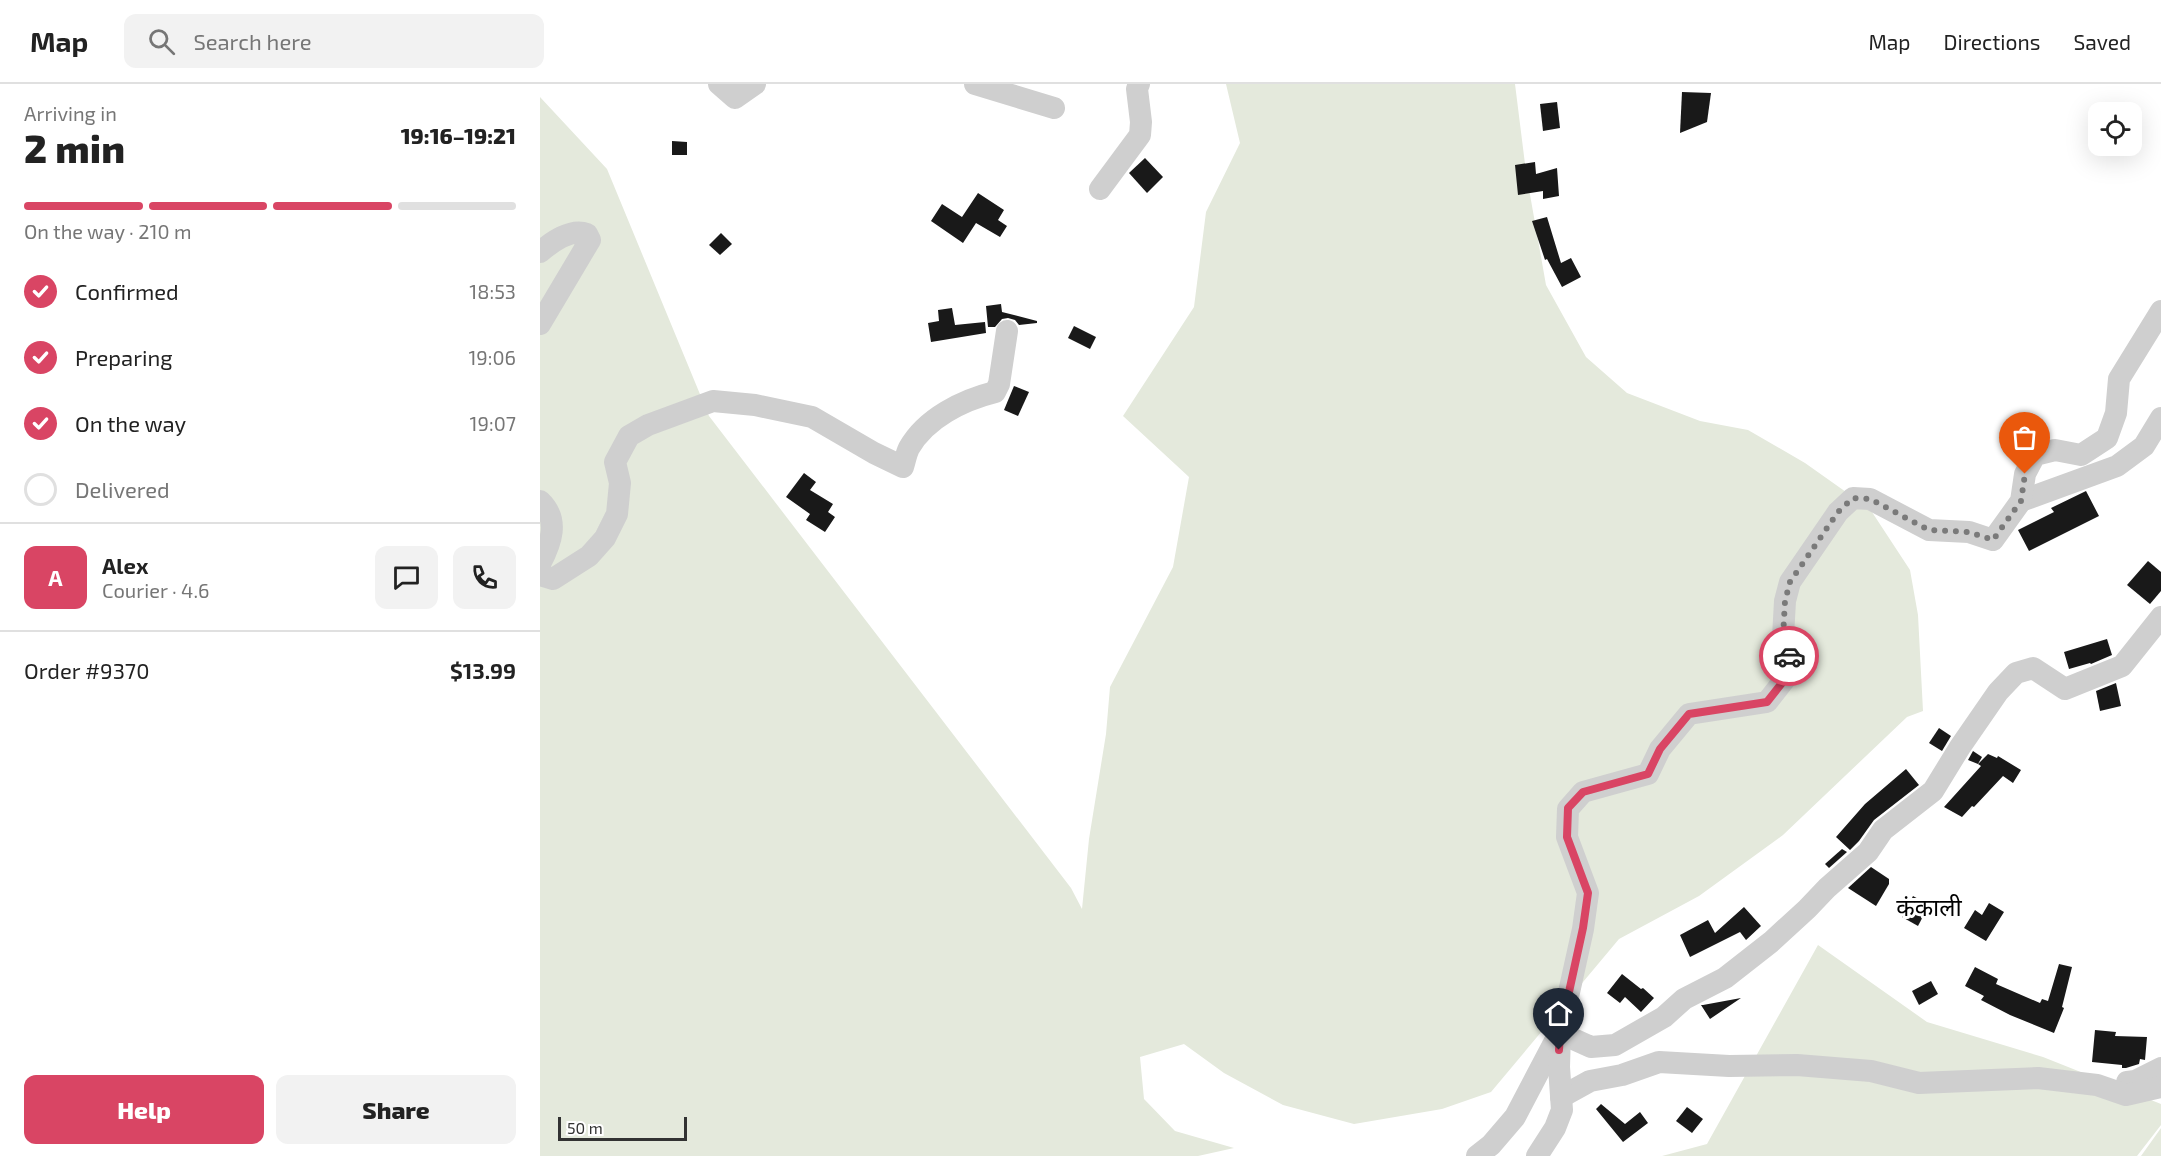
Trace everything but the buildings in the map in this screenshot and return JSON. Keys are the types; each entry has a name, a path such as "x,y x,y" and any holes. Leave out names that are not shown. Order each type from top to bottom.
{"street":[{"path":"719,84 735,98 755,84"},
{"path":"975,84 1018,95 1054,108"},
{"path":"1100,189 1140,135 1141,122 1137,100 1139,84"},
{"path":"540,252 565,236 579,231 587,234 590,240 540,324"},
{"path":"1537,1156 1555,1128 1562,1110 1559,1068 1560,1033 1583,928 1588,893 1567,837 1568,808 1583,792 1648,774 1660,749 1689,714 1767,702 1785,679 1789,656 1783,637 1785,601 1790,582 1838,512 1853,498 1870,499 1929,530 1969,532 1993,540 2021,501 2025,474 2035,455 2055,450 2081,455 2107,438 2116,413 2119,379 2161,311"},
{"path":"540,501 548,508 553,521 550,544 540,566 543,576 553,579 589,556 605,538 617,514 620,483 615,462 629,436 648,425 713,400 755,405 812,417 874,453 903,466 909,449 920,434 937,419 950,409 995,392 999,384 1007,331"},
{"path":"2021,501 2117,466 2144,446 2161,418"},
{"path":"1560,1033 1591,1047 1615,1045 1664,1017 1684,999 1725,978 1771,942 1868,852 1883,830 1933,791 1960,747 1998,693 2016,674 2033,668 2065,689 2122,666 2161,617"},
{"path":"1477,1156 1491,1145 1515,1117 1560,1033"},
{"path":"1561,1097 1590,1081 1622,1076 1659,1062 1729,1066 1797,1065 1870,1071 1919,1083 2038,1078 2097,1086 2126,1095 2161,1087"},
{"path":"2071,1072 2116,1083 2135,1081 2161,1068"}],"shaded area":[{"path":"1226,84 1515,84 1526,172 1546,285 1586,357 1627,393 1700,421 1748,430 1805,463 1870,509 1910,570 1918,615 1923,711 1907,717 1783,835 1699,896 1619,939 1491,1092 1442,1109 1354,1124 1283,1105 1224,1073 1184,1044 1140,1057 1144,1099 1175,1131 1234,1148 1198,1156 540,1156 540,97 607,169 709,416 1071,888 1082,909 1089,839 1106,734 1110,687 1173,567 1189,477 1123,416 1194,307 1206,212 1240,143"},
{"path":"1818,945 1927,1022 2043,1057 2161,1104 2161,1125 2137,1156 1662,1156 1707,1144"},
{"path":"2161,1128 2161,1156 2141,1156"}],"way so far":[{"path":"1789,656 1783,637 1785,601 1790,582 1838,512 1853,498 1870,499 1929,530 1969,532 1993,540 2021,501 2025,474"}],"district":[{"name":"कंकाली","path":"1929,906"}],"route":[{"path":"1559,1050 1560,1033 1583,928 1588,893 1567,837 1568,808 1583,792 1648,774 1660,749 1689,714 1722,707 1767,702 1785,679 1789,656"}]}
